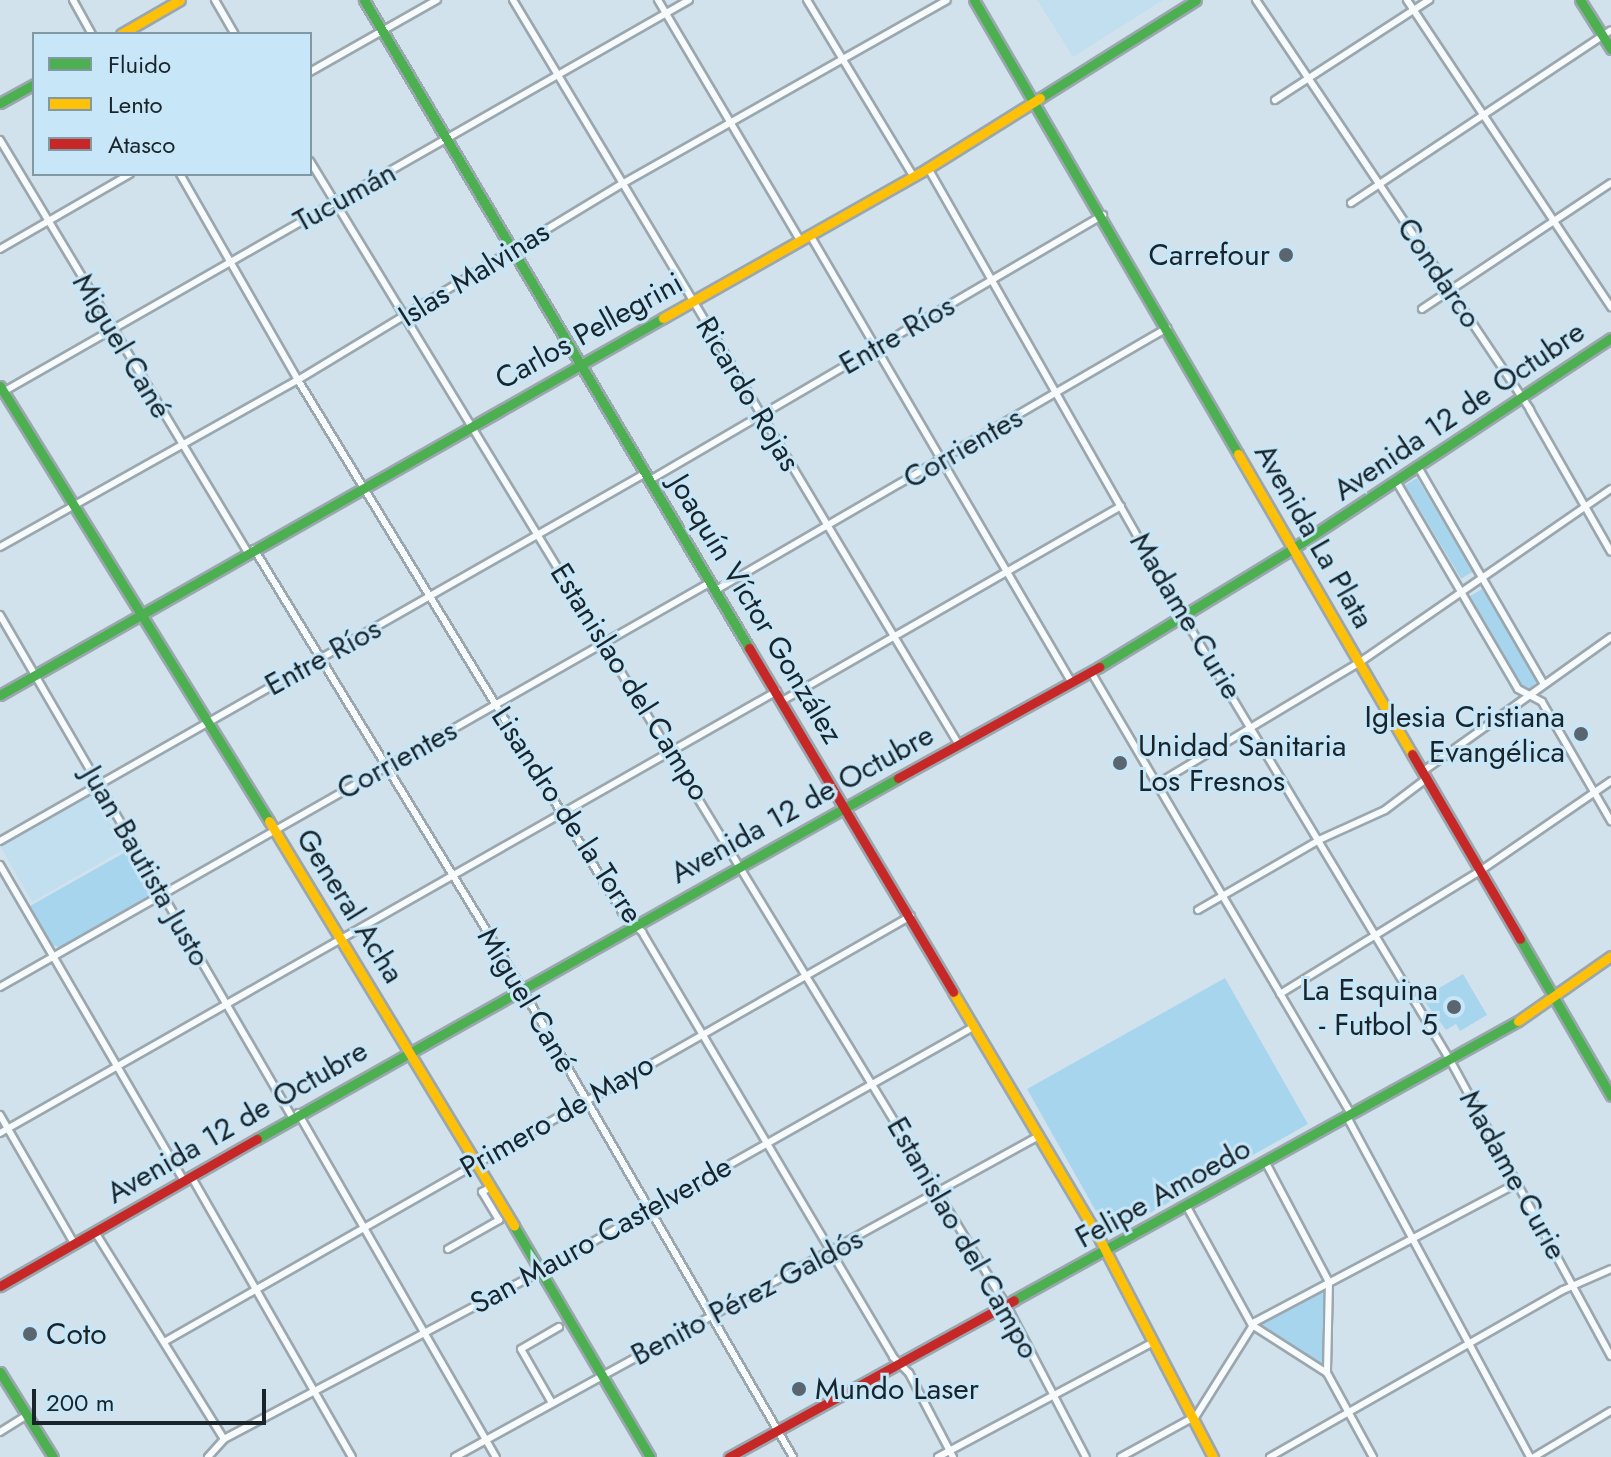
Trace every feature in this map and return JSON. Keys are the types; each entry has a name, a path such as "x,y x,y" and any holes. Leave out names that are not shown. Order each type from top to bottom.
{"street":[{"path":"73,0 91,32"},
{"path":"124,32 180,0"},
{"path":"215,0 234,32"},
{"name":"Joaquín Víctor González","path":"364,0 847,806 1107,1252 1213,1457"},
{"path":"312,71 437,0"},
{"name":"Ricardo Rojas","path":"513,0 959,745"},
{"path":"658,0 800,240"},
{"name":"Tucumán","path":"1,390 112,330 689,0"},
{"path":"807,0 913,176"},
{"name":"Islas Malvinas","path":"0,547 298,380 622,184 947,0"},
{"name":"Avenida La Plata","path":"974,0 1038,103 1292,549 1557,998 1611,1096"},
{"name":"Carlos Pellegrini","path":"0,695 470,425 928,168 1038,103 1196,0"},
{"name":"Condarco","path":"1256,0 1522,398 1611,552"},
{"path":"1407,0 1611,307"},
{"path":"1275,100 1429,0"},
{"path":"1580,0 1607,32 1611,49"},
{"path":"1351,203 1607,32"},
{"path":"0,103 32,85"},
{"name":"Miguel Cané","path":"0,140 183,446 319,659 521,987 793,1457"},
{"name":"Estanislao del Campo","path":"312,164 672,749 1008,1308 1086,1457"},
{"name":"Madame Curie","path":"928,168 1121,506 1450,1060 1611,1356"},
{"path":"0,249 127,176"},
{"name":"Lisandro de la Torre","path":"181,176 363,488 701,1033 831,1254 901,1365 951,1454"},
{"path":"1422,309 1611,183"},
{"name":"Entre Ríos","path":"0,841 538,534 761,415 1103,215"},
{"path":"810,235 1072,683"},
{"name":"Corrientes","path":"0,987 605,640 828,526 1167,328"},
{"name":"Avenida 12 de Octubre","path":"0,1286 521,987 1091,672 1292,549 1611,338"},
{"name":"General Acha","path":"1,390 411,1050 650,1457"},
{"path":"1418,467 1544,684"},
{"path":"1396,481 1518,689 1542,702 1611,821"},
{"path":"1157,784 1360,662 1611,489"},
{"path":"0,1133 672,749 894,637 1008,574 1121,506"},
{"name":"Juan Bautista Justo","path":"0,615 226,1004 363,1227 496,1457"},
{"path":"1198,910 1319,840 1385,810 1424,776 1544,684 1611,637"},
{"path":"1091,672 1349,1116 1412,1239 1532,1457 1611,1411"},
{"path":"1280,994 1480,871 1611,781"},
{"path":"0,865 352,1457"},
{"name":"Primero de Mayo","path":"164,1342 586,1098 911,916"},
{"name":"Felipe Amoedo","path":"729,1457 1008,1308 1450,1060 1557,998 1611,956"},
{"name":"San Mauro Castelverde","path":"224,1439 540,1270 975,1026"},
{"path":"0,1115 74,1243"},
{"name":"Benito Pérez Galdós","path":"455,1457 603,1374 831,1254 1039,1136"},
{"path":"1266,1163 1329,1282 1327,1373"},
{"path":"1121,1457 1193,1418 1252,1325 1518,1183"},
{"path":"448,1249 499,1220 482,1192 491,1187"},
{"path":"1187,1207 1252,1325 1327,1373 1373,1457"},
{"path":"95,1232 224,1439 208,1457"},
{"path":"1270,1457 1468,1343 1611,1269"},
{"path":"552,1403 521,1349 559,1327"},
{"path":"938,1457 951,1454 1052,1394 1153,1341"},
{"path":"0,1372 53,1457"},
{"path":"0,1432 27,1415"}],"shaded area":[{"path":"1037,0 1163,0 1073,57"},
{"path":"1417,478 1473,571 1461,579 1405,485"},
{"path":"1482,589 1538,681 1526,692 1470,596"},
{"path":"93,793 125,848 32,902 0,847"},
{"path":"129,850 155,894 61,948 52,945 30,906"},
{"name":"La Esquina - Futbol 5","path":"1463,974 1487,1015 1460,1031 1456,1024 1446,1030 1422,998"},
{"path":"1225,978 1308,1124 1116,1232 1106,1229 1027,1089"},
{"path":"1325,1289 1322,1363 1260,1324"}],"traffic: fast":[{"path":"364,0 749,648"},
{"path":"974,0 1238,454"},
{"path":"1040,98 1196,0"},
{"path":"1580,0 1611,49"},
{"path":"0,103 32,85"},
{"path":"0,695 663,318"},
{"path":"1099,667 1292,549 1611,338"},
{"path":"0,386 269,821"},
{"path":"257,1139 898,778"},
{"path":"1520,939 1611,1096"},
{"path":"1014,1300 1518,1021"},
{"path":"514,1226 650,1457"},
{"path":"0,1372 53,1457"}],"traffic: slow":[{"path":"124,32 180,0"},
{"path":"663,318 928,168 1040,98"},
{"path":"1238,454 1412,754"},
{"path":"269,821 514,1226"},
{"path":"1518,1021 1611,956"},
{"path":"953,992 1100,1240 1213,1457"}],"traffic: jam":[{"path":"749,648 953,992"},
{"path":"898,778 1099,667"},
{"path":"1412,754 1520,939"},
{"path":"0,1286 257,1139"},
{"path":"729,1457 1014,1300"}],"place":[{"name":"Carrefour","path":"1286,255"},
{"name":"Iglesia Cristiana Evangélica","path":"1581,734"},
{"name":"Unidad Sanitaria Los Fresnos","path":"1120,763"},
{"name":"La Esquina - Futbol 5","path":"1454,1007"},
{"name":"Coto","path":"30,1334"},
{"name":"Mundo Laser","path":"799,1389"}]}
